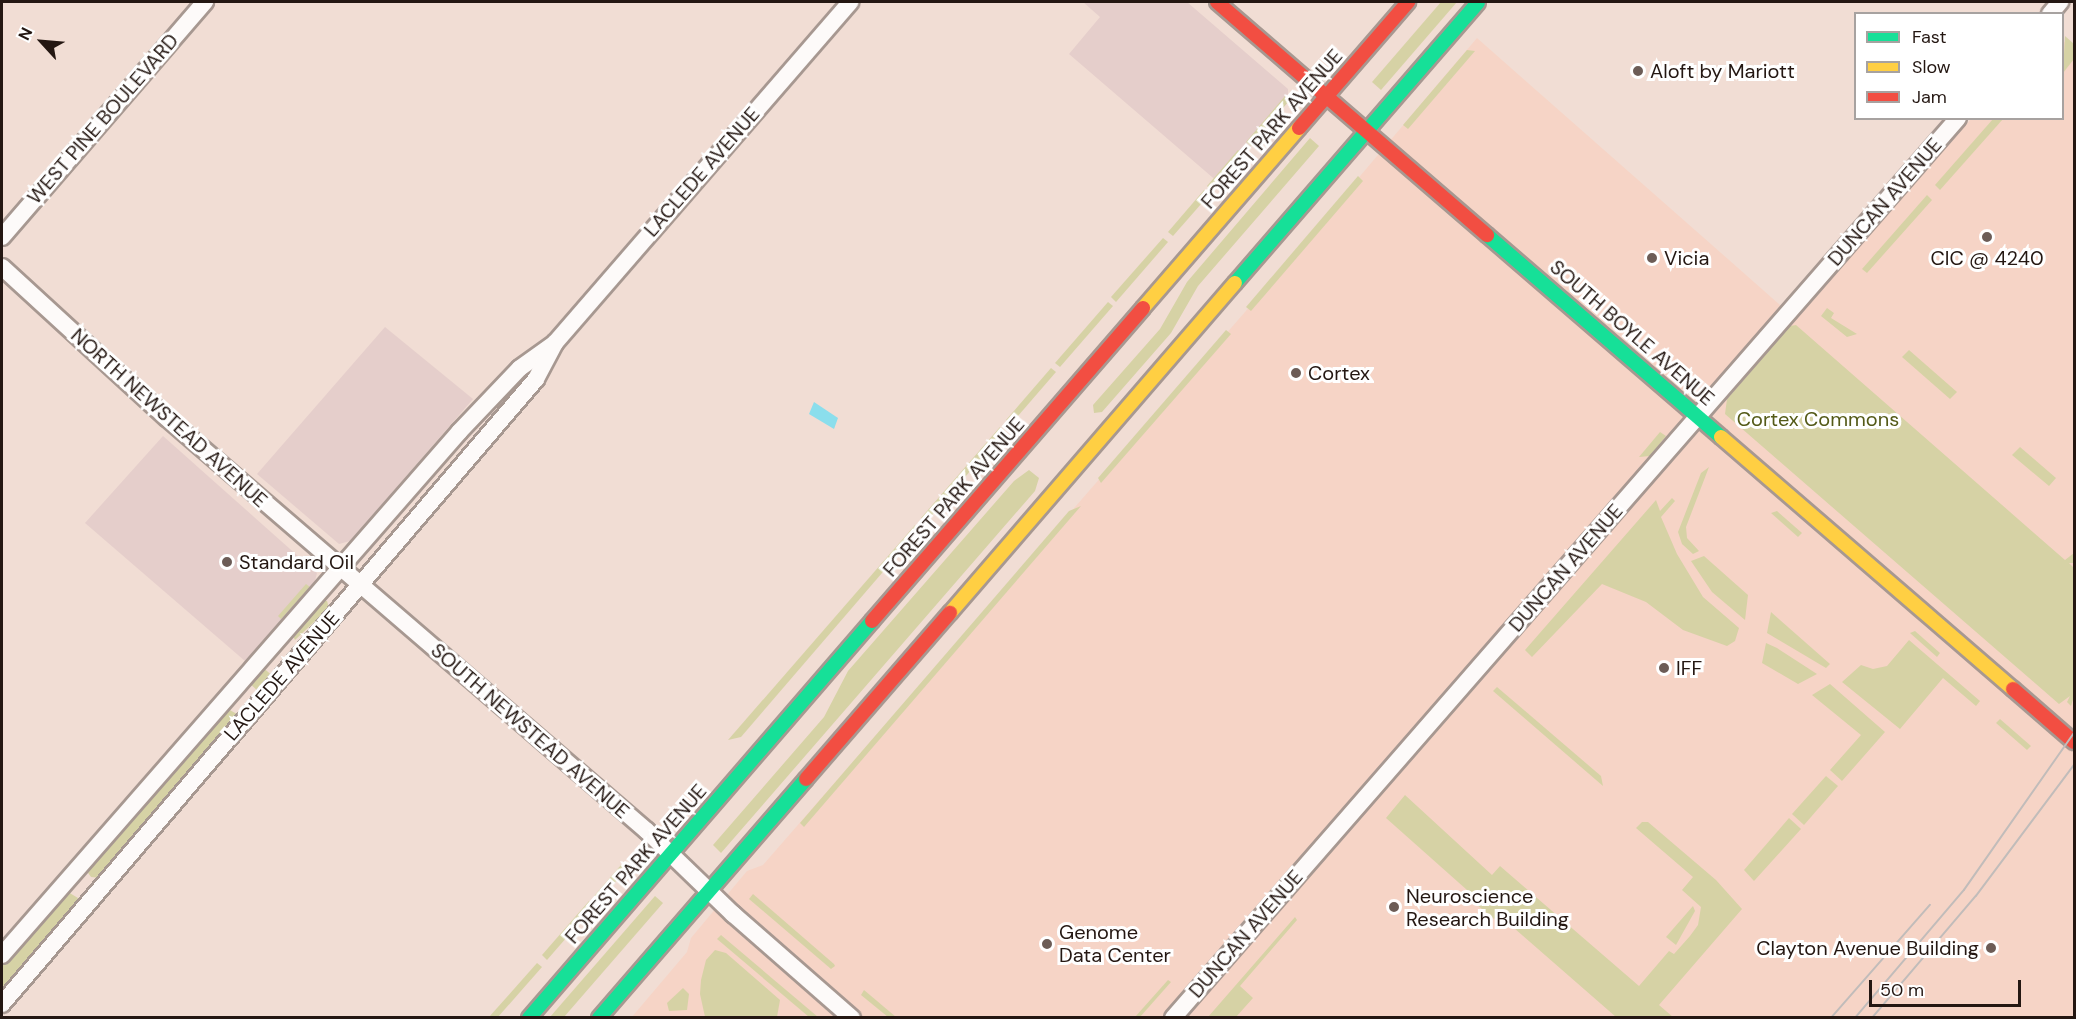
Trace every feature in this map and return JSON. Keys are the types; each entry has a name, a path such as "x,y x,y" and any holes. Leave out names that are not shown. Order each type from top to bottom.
{"main road":[{"name":"SOUTH BOYLE AVENUE","path":"1217,2 1367,129 2074,742"},
{"name":"FOREST PARK AVENUE","path":"529,1017 1408,2"},
{"path":"599,1017 1478,2"}],"street":[{"name":"WEST PINE BOULEVARD","path":"2,237 205,2"},
{"name":"LACLEDE AVENUE","path":"2,955 479,411 520,368 555,343 850,2"},
{"name":"DUNCAN AVENUE","path":"1173,1017 1956,120"},
{"name":"NORTH NEWSTEAD AVENUE","path":"2,267 339,568"},
{"name":"LACLEDE AVENUE","path":"2,1004 536,380 555,343"},
{"name":"SOUTH NEWSTEAD AVENUE","path":"339,568 671,854 708,892 852,1017"}],"shaded area":[{"path":"1083,2 1187,2 1288,89 1288,102 1219,183 1069,54 1100,17"},
{"path":"1477,38 1796,319 1970,120 2064,120 2064,42 2074,50 2074,1017 631,1018 687,952 691,938 747,871 763,865 1245,312"},
{"path":"385,327 473,399 350,541 339,544 257,474"},
{"path":"163,436 317,573 315,581 245,661 85,523"}],"green space":[{"path":"1441,2 1457,2 1381,90 1372,82"},
{"path":"2065,36 2074,44 2074,59 2064,72"},
{"path":"1467,50 1475,51 1408,129 1403,125"},
{"path":"1285,96 1288,102 1251,146 1246,142"},
{"path":"1992,120 2002,120 1940,190 1935,185"},
{"path":"1310,138 1319,146 1198,286 1171,333 1102,412 1094,413 1093,405 1160,329 1187,282"},
{"path":"1238,150 1243,155 1212,191 1207,186"},
{"path":"1358,176 1363,181 1251,311 1246,307"},
{"path":"1204,190 1209,195 1173,236 1168,232"},
{"path":"1927,195 1932,200 1867,273 1862,269"},
{"path":"1163,238 1168,242 1116,302 1111,297"},
{"path":"1108,302 1113,306 1060,367 1055,363"},
{"path":"1827,308 1834,313 1831,318 1857,334 1847,337 1821,316"},
{"name":"Cortex Commons","path":"1796,325 2065,560 2074,553 2074,563 2069,563 2074,568 2074,696 2071,706 2067,702 2070,696 2059,704 1725,414 1727,399 1790,326"},
{"path":"1226,330 1231,334 1101,483 1098,478"},
{"path":"1909,350 1957,392 1950,399 1902,357"},
{"path":"1051,368 1056,372 1011,424 1006,420"},
{"path":"1000,427 1005,431 926,522 921,518"},
{"path":"1660,432 1666,436 1650,456 1639,457"},
{"path":"2020,447 2056,478 2049,486 2012,455"},
{"path":"1709,467 1686,527 1687,538 1699,551 1693,554 1682,544 1678,532 1701,473"},
{"path":"1029,470 1039,478 1035,491 721,853 713,845 824,717 848,671 1014,481"},
{"path":"1672,498 1675,501 1661,517 1677,554 1703,597 1739,628 1735,641 1727,646 1683,630 1646,602 1602,584 1532,657 1525,650 1656,500 1660,511"},
{"path":"1081,506 804,827 800,823 1069,511"},
{"path":"1777,511 1802,533 1798,537 1771,513"},
{"path":"915,525 919,530 741,737 728,740"},
{"path":"1704,556 1748,595 1745,620 1712,592 1691,561"},
{"path":"306,584 310,587 281,619 278,616"},
{"path":"321,601 327,601 329,608 295,640 292,634"},
{"path":"1771,612 1830,664 1826,668 1767,633"},
{"path":"1915,631 1940,653 1937,657 1910,633"},
{"path":"1909,640 1980,701 1976,706 1943,678 1900,729 1842,682 1861,665 1873,669 1887,666"},
{"path":"1766,643 1817,674 1798,684 1762,663"},
{"path":"261,666 274,677 260,693 247,681"},
{"path":"1830,684 1885,732 1842,781 1830,770 1861,735 1812,695"},
{"path":"1497,687 1601,776 1603,786 1493,691"},
{"path":"226,708 237,714 236,720 101,878 91,877 86,870"},
{"path":"2000,719 2031,746 2027,750 1996,723"},
{"path":"1826,776 1838,786 1804,825 1792,814"},
{"path":"1405,795 1492,875 1500,866 1639,986 1669,951 1674,954 1690,936 1698,925 1701,907 1682,890 1693,877 1636,828 1642,822 1648,822 1716,880 1742,909 1659,1005 1673,1017 1616,1017 1499,915 1494,919 1464,894 1467,890 1386,818"},
{"path":"1789,818 1801,829 1754,881 1744,870"},
{"path":"621,865 630,873 619,878 599,900 594,896"},
{"path":"68,892 78,898 75,908 2,992 2,966"},
{"path":"753,894 835,966 831,969 749,899"},
{"path":"655,896 663,903 564,1017 550,1017"},
{"path":"589,901 594,906 547,960 542,955"},
{"path":"1693,906 1695,911 1676,945 1666,937"},
{"path":"1295,917 1297,920 1240,986 1253,998 1236,1017 1208,1017"},
{"path":"721,935 818,1017 809,1017 717,939"},
{"path":"715,950 726,953 780,1000 777,1017 705,1017 700,994 701,980 706,960"},
{"path":"537,963 542,967 498,1017 489,1017"},
{"path":"1168,980 1171,982 1140,1017 1135,1017"},
{"path":"683,988 689,994 687,1010 669,1011 667,1003"},
{"path":"864,990 896,1017 888,1017 861,995"}],"water":[{"path":"814,402 838,418 834,429 809,414"}],"tram line":[{"path":"1855,1018 1964,890 2074,733"},
{"path":"1872,1018 1976,896 2074,765"},
{"path":"1831,1018 1930,905"}],"traffic: fast":[{"path":"1235,283 1478,2"},
{"path":"1487,235 1721,437"},
{"path":"529,1018 872,621"},
{"path":"599,1018 806,779"}],"traffic: slow":[{"path":"1143,308 1299,128"},
{"path":"950,613 1235,283"},
{"path":"1721,437 2013,689"}],"traffic: jam":[{"path":"1217,2 1487,235"},
{"path":"1299,128 1408,2"},
{"path":"872,621 1143,308"},
{"path":"806,779 950,613"},
{"path":"2013,689 2074,742"}],"place":[{"name":"Aloft by Mariott","path":"1638,71"},
{"name":"CIC @ 4240","path":"1987,237"},
{"name":"Vicia","path":"1652,258"},
{"name":"Cortex","path":"1296,373"},
{"name":"Standard Oil","path":"227,562"},
{"name":"IFF","path":"1664,668"},
{"name":"Neuroscience Research Building","path":"1394,907"},
{"name":"Genome Data Center","path":"1047,944"},
{"name":"Clayton Avenue Building","path":"1991,948"}]}
